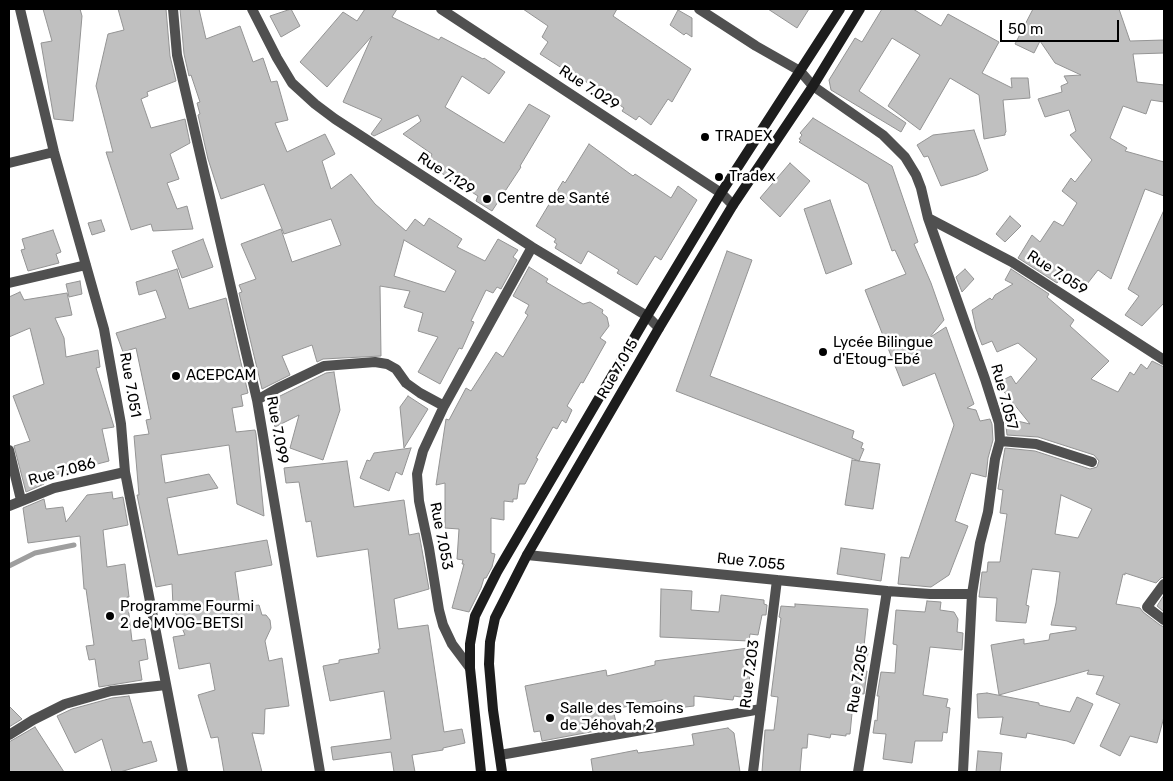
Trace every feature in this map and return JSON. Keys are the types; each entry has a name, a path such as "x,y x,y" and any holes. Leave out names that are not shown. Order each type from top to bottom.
{"main road":[{"name":"Rue 7.015","path":"481,772 470,668 470,644 476,616 497,572 647,316 721,193 840,9"},
{"name":"Rue 7.015","path":"502,772 493,710 489,664 490,642 495,618 527,555 659,328 733,205 813,86 860,9"}],"street":[{"name":"Rue 7.051","path":"20,9 54,152 104,329 121,424 125,472 183,772"},
{"name":"Rue 7.099","path":"173,9 177,55 257,400 320,772"},
{"name":"Rue 7.129","path":"252,9 276,58 292,82 315,104 335,119 532,247 647,316 659,328"},
{"name":"Rue 7.029","path":"440,9 721,193 733,205"},
{"name":"Rue 7.057","path":"699,9 756,46 800,71 813,86 883,135 905,157 916,175 928,218 985,379 998,423 1000,441 995,459 988,512 980,543 972,594 963,772"},
{"path":"9,163 54,152"},
{"name":"Rue 7.059","path":"928,218 1012,262 1164,360"},
{"name":"Rue 7.053","path":"470,668 452,644 443,625 419,501 417,474 423,451 444,406 532,247"},
{"path":"9,283 86,265"},
{"path":"257,400 324,366 375,362 387,364 396,369 406,383 444,406"},
{"path":"1000,441 1036,444 1092,462"},
{"path":"9,450 21,500"},
{"name":"Rue 7.086","path":"9,506 54,488 125,472"},
{"name":"Rue 7.055","path":"527,555 887,591 972,594"},
{"name":"Rue 7.203","path":"753,772 776,580"},
{"path":"1164,584 1148,607 1164,620"},
{"name":"Rue 7.205","path":"858,772 887,591"},
{"path":"9,735 65,704 111,691 166,685"},
{"path":"500,755 761,709"}],"building":[{"path":"43,9 80,9 82,16 73,121 54,119 41,43 52,41"},
{"path":"118,9 166,9 170,56 176,81 147,92 148,96 141,99 151,128 185,119 190,143 170,154 179,179 167,183 177,209 187,206 193,229 153,231 151,224 131,230 106,152 113,152 96,86 108,34 124,30"},
{"path":"180,9 199,9 206,39 240,26 253,62 263,58 271,82 277,81 288,120 275,123 287,152 325,134 335,154 322,161 331,189 351,174 375,204 406,231 415,219 424,226 429,218 462,239 457,247 485,261 498,239 518,250 513,257 517,260 501,289 497,287 493,293 486,290 471,321 474,322 462,349 459,348 440,384 418,372 438,337 418,331 423,313 404,307 410,291 380,286 381,356 323,359 317,362 312,345 282,356 290,375 262,389 239,293 242,292 239,285 256,279 241,244 281,229 292,262 341,245 331,219 284,234 264,184 221,199 208,159 198,115 200,114 197,103 200,102 191,75 189,76 184,54","holes":["404,240 456,271 445,292 394,276"]},
{"path":"291,9 300,26 281,37 270,16"},
{"path":"365,9 397,9 392,17 439,40 441,37 484,58 505,72 489,94 462,76 445,107 504,143 529,104 550,116 521,167 492,211 476,201 478,196 435,169 436,165 429,160 432,154 403,134 421,121 418,115 374,136 371,134 382,119 343,102 372,36 327,87 300,62 343,12 357,21"},
{"path":"523,9 617,9 613,16 691,69 672,102 668,99 651,125 639,116 636,120 622,111 624,108 572,72 571,74 540,54 548,42 542,37 548,26"},
{"path":"768,9 809,9 797,28"},
{"path":"882,9 913,9 941,26 948,14 999,42 982,73 1012,88 1011,78 1028,78 1030,98 1003,100 1005,135 984,139 979,95 950,78 920,130 888,106 920,55 892,38 859,91 906,123 901,132 831,90 829,80 855,38 862,42"},
{"path":"1033,9 1119,9 1130,41 1164,40 1164,53 1133,54 1137,82 1164,85 1164,102 1151,100 1146,114 1123,106 1110,138 1127,148 1125,151 1164,162 1164,196 1145,189 1111,279 1098,270 1084,288 1065,272 1057,283 1018,258 1032,235 1040,242 1054,221 1063,226 1077,203 1062,191 1071,178 1075,182 1092,160 1070,135 1076,131 1069,110 1045,117 1038,99 1062,92 1061,86 1068,83 1064,76 1081,75 1055,63 1040,41 1034,53 1015,44"},
{"path":"678,10 692,18 692,37 686,33 684,35 670,25"},
{"path":"813,118 892,166 918,242 914,244 944,320 929,338 946,327 974,404 967,408 976,410 980,421 990,419 992,424 993,440 988,458 986,477 971,473 955,521 968,526 949,575 931,587 898,584 901,557 909,558 954,425 935,373 903,386 865,290 906,274 895,250 892,251 868,184 799,142 802,135 800,133"},
{"path":"974,130 988,170 941,186 928,156 924,157 917,145 933,135"},
{"path":"589,144 633,176 635,174 671,198 678,186 697,200 661,260 655,256 637,285 617,273 619,270 588,251 581,264 555,248 557,244 554,242 556,239 536,226 563,181 565,183"},
{"path":"790,163 810,181 780,217 760,198"},
{"path":"830,200 852,264 826,274 804,209"},
{"path":"1164,210 1164,303 1142,326 1125,315 1139,296 1128,289"},
{"path":"1010,216 1021,226 1005,242 996,234"},
{"path":"101,220 105,231 92,235 88,223"},
{"path":"53,230 61,252 56,254 59,263 28,271 21,250 25,249 22,239"},
{"path":"203,239 213,267 182,278 172,251"},
{"path":"727,251 752,260 710,376 854,431 852,438 863,443 861,448 864,449 859,461 676,391"},
{"path":"529,267 548,279 546,282 583,304 590,302 603,310 602,313 607,317 609,326 600,338 606,342 583,383 581,382 567,406 572,410 566,423 562,420 557,429 553,427 536,458 538,459 525,484 519,484 517,499 513,499 513,502 504,501 504,520 491,518 491,553 495,554 492,567 486,578 484,578 469,612 452,608 464,564 462,564 463,560 457,559 459,529 445,528 445,483 436,485 446,419 449,420 466,388 471,391 496,352 503,357 528,315 525,313 529,305 513,296"},
{"path":"177,269 189,309 226,298 248,393 241,395 243,406 232,408 236,432 255,430 256,434 264,516 237,504 229,445 161,455 165,483 209,474 218,488 167,498 178,555 267,540 272,565 235,572 240,607 259,605 262,615 266,615 270,620 271,628 265,641 269,661 282,658 289,706 265,709 264,734 252,733 262,772 224,772 218,737 211,738 198,695 215,690 210,663 179,669 173,637 185,635 173,607 172,584 156,587 137,495 139,495 134,436 149,434 146,420 151,419 136,348 123,352 116,333 166,318 156,290 139,295 136,282"},
{"path":"965,269 974,279 962,292 956,277"},
{"path":"1011,269 1049,294 1047,297 1074,320 1070,326 1109,361 1091,379 1118,392 1130,372 1134,375 1141,364 1147,369 1152,361 1164,367 1164,577 1156,583 1123,574 1116,604 1140,608 1164,627 1164,717 1157,743 1130,736 1120,756 1100,746 1120,704 1096,694 1104,676 1087,674 1089,670 999,695 991,645 1024,639 1024,644 1049,640 1050,634 1076,630 1076,627 1051,625 1060,572 1032,569 1026,605 1029,606 1026,623 996,621 997,598 979,597 982,572 987,572 988,562 1000,562 1007,514 1000,513 1003,490 998,489 1005,448 1035,451 1090,469 1097,467 1099,461 1094,455 1038,437 1007,435 1005,418 1030,424 997,383 1011,376 1016,384 1037,359 1018,343 997,352 992,341 982,345 972,310 990,298 992,300 995,295 1013,284 1005,280","holes":["1061,495 1092,509 1078,538 1055,534"]},
{"path":"80,281 82,294 69,297 66,284"},
{"path":"20,292 24,300 67,293 72,315 55,318 64,338 66,357 98,350 100,367 96,368 114,427 102,429 109,461 43,478 44,484 26,492 14,446 30,441 13,396 44,384 30,328 9,337 9,297"},
{"path":"334,372 340,410 323,460 290,448 299,415 275,427 268,402 326,373"},
{"path":"408,396 428,409 404,448 400,407"},
{"path":"411,448 402,475 396,472 389,491 360,478 367,460 370,461 374,453"},
{"path":"852,460 880,464 873,509 845,505"},
{"path":"347,461 354,507 404,500 409,535 419,533 429,589 394,599 398,629 428,625 444,732 462,729 465,743 443,748 443,750 412,755 415,772 394,772 391,752 333,760 331,747 391,739 384,691 330,701 323,666 339,663 339,660 379,653 368,549 317,557 311,521 306,522 299,482 286,483 284,468"},
{"path":"112,492 113,499 123,497 128,525 103,530 107,567 125,564 132,641 145,639 148,659 139,661 142,680 99,687 95,659 89,660 86,646 94,645 86,589 84,589 80,536 28,543 23,508 44,499 46,509 63,507 66,522 87,495"},
{"path":"841,548 885,554 881,581 837,574"},
{"path":"661,589 692,591 691,610 719,612 721,595 764,600 764,604 767,605 766,615 762,615 758,635 750,634 749,641 660,637"},
{"path":"1164,595 1164,612 1157,606"},
{"path":"927,601 941,602 940,610 954,612 958,619 957,632 963,633 962,650 930,647 923,695 948,699 946,707 950,708 947,733 943,732 942,741 915,741 912,763 883,759 886,734 873,733 875,720 877,721 879,696 877,696 881,672 895,673 897,645 893,644 896,610 925,612"},
{"path":"795,604 868,609 864,646 869,647 864,694 854,693 850,734 846,734 846,736 831,734 830,738 808,734 807,748 802,748 800,772 762,772 765,730 774,730 778,697 771,696 781,606 795,607"},
{"path":"748,648 745,673 750,674 747,698 734,696 733,700 694,696 694,706 677,708 663,700 613,709 617,727 542,741 540,731 534,732 525,686 606,670 607,676 655,665 655,661"},
{"path":"987,693 1039,703 1039,705 1070,712 1077,697 1093,704 1074,744 1027,733 1026,738 1000,734 1003,717 978,718 977,694"},
{"path":"129,696 143,743 151,741 157,761 120,772 112,772 102,739 75,753 57,716 72,709 112,698"},
{"path":"9,706 22,719 9,727"},
{"path":"35,727 64,772 9,772 9,742"},
{"path":"728,728 734,733 740,772 593,772 591,759 637,750 638,753 694,745 692,734"},
{"path":"978,751 1002,753 1000,772 976,772"}],"waterway":[{"path":"9,566 35,553 74,545"}],"place":[{"name":"TRADEX","path":"705,137"},
{"name":"Tradex","path":"719,177"},
{"name":"Centre de Santé","path":"487,199"},
{"name":"Lycée Bilingue d'Etoug-Ebé","path":"823,352"},
{"name":"ACEPCAM","path":"176,376"},
{"name":"Programme Fourmi 2 de MVOG-BETSI","path":"110,616"},
{"name":"Salle des Temoins de Jéhovah 2","path":"550,718"}]}
